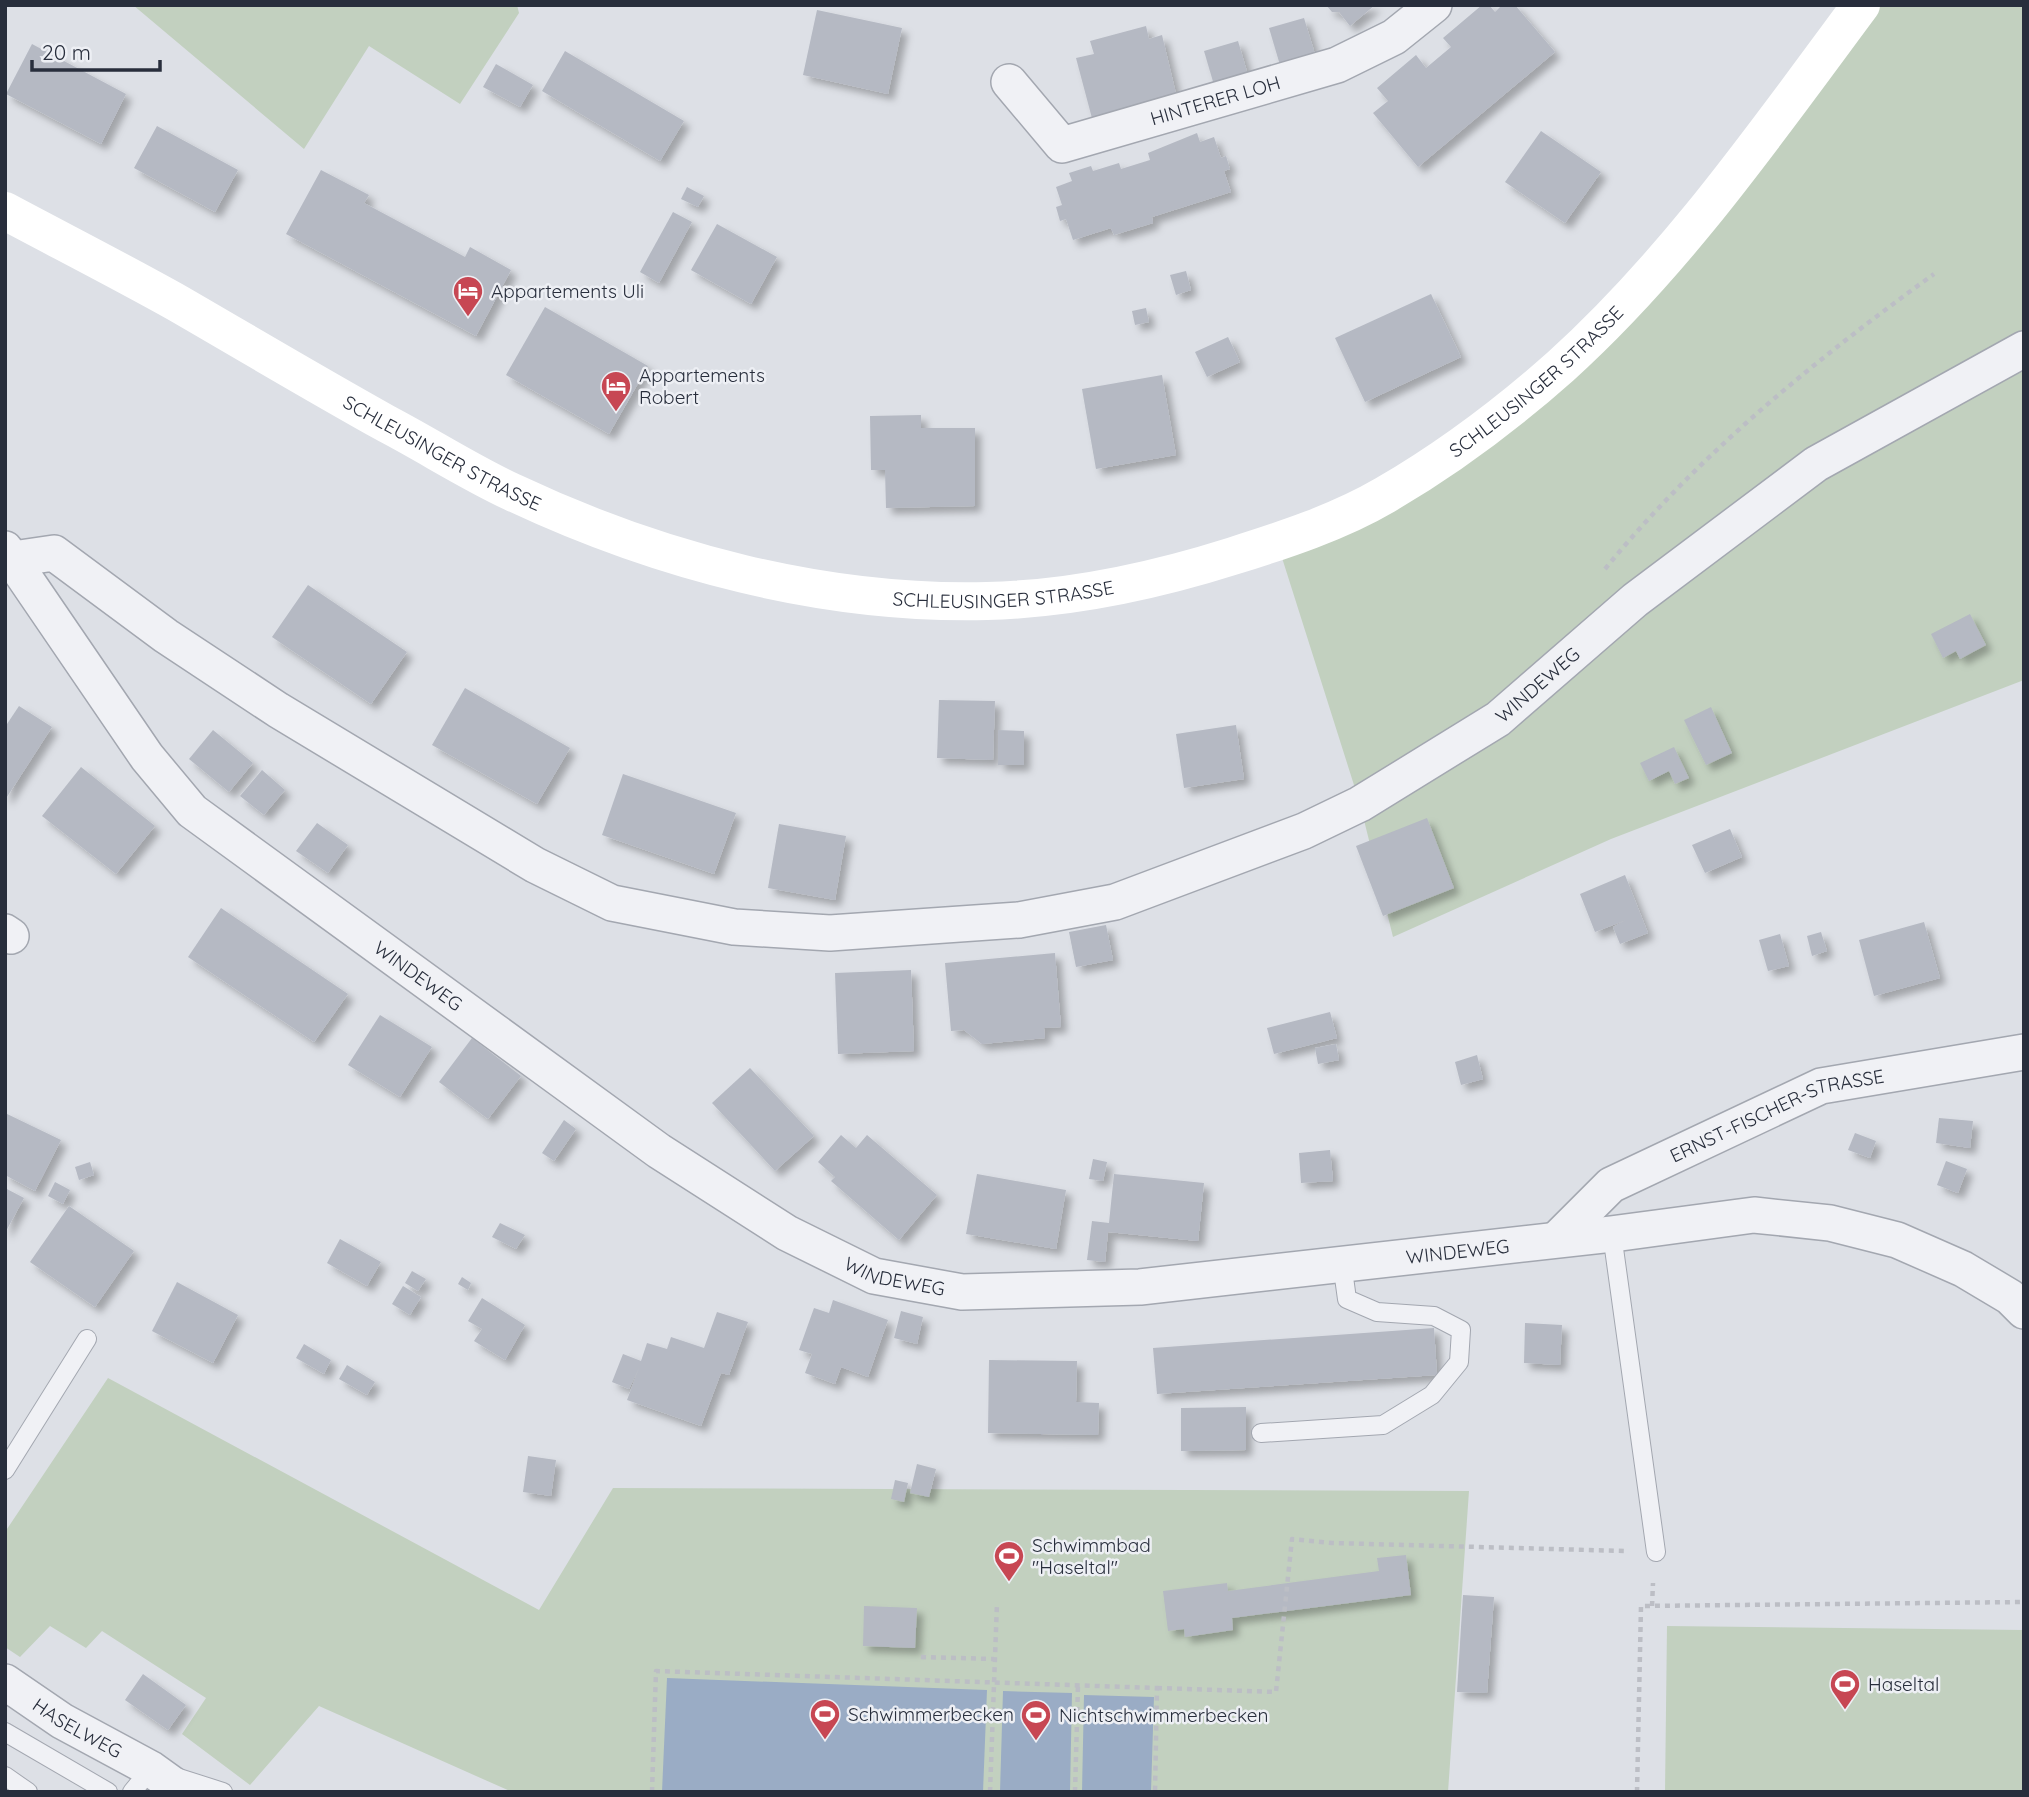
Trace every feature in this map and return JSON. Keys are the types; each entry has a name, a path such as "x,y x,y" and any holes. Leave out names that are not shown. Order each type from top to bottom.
{"main road":[{"name":"SCHLEUSINGER STRASSE","path":"5,211 171,300 321,388 510,492 620,536 718,568 797,585 892,599 989,601 1079,592 1164,578 1277,542 1382,498 1478,434 1563,364 1667,257 1754,148 1861,5"}],"street":[{"name":"HINTERER LOH","path":"1009,82 1062,145 1337,65 1394,37 1434,5"},
{"name":"WINDEWEG","path":"9,554 54,554 166,636 278,710 536,865 612,903 734,926 830,933 1019,920 1115,902 1304,831 1360,804 1498,719 1635,600 1816,464 2024,349"},
{"name":"WINDEWEG","path":"9,554 147,757 192,811 659,1151 787,1233 874,1276 962,1292 1140,1287 1612,1234 1754,1215 1830,1223 1897,1240 1963,1269 2010,1297 2024,1311"},
{"name":"ERNST-FISCHER-STRASSE","path":"1558,1238 1611,1185 1821,1086 2024,1052"},
{"name":"HASELWEG","path":"5,1682 142,1780 183,1792"}],"lane":[{"path":"1612,1234 1656,1552"},
{"path":"1261,1433 1382,1424 1432,1395 1459,1362 1461,1330 1434,1316 1377,1312 1346,1299 1342,1263"},
{"path":"5,1470 87,1339"},
{"name":"HASELWEG","path":"5,1732 108,1792"},
{"path":"5,1776 28,1792"},
{"path":"142,1780 223,1792"}],"path":[{"path":"1597,580 1647,518 1799,376 1934,274"},
{"path":"652,1792 656,1671 1276,1692 1292,1539 1332,1543 1656,1552"},
{"path":"1637,1792 1641,1606 2024,1602"},
{"path":"990,1792 997,1603"},
{"path":"920,1657 994,1659"},
{"path":"1075,1792 1078,1685"},
{"path":"1155,1792 1157,1688"}],"green space":[{"path":"133,5 517,5 519,13 460,104 369,46 304,149"},
{"path":"1861,5 2024,5 2024,680 1611,839 1393,937 1360,804 1277,542 1563,364"},
{"name":"Schwimmbad \"Haseltal\"","path":"108,1378 539,1610 613,1488 1469,1491 1448,1792 512,1792 319,1706 250,1785 182,1734 206,1698 102,1631 86,1648 50,1626 20,1657 5,1647 5,1532"},
{"name":"Haseltal","path":"1667,1626 2024,1630 2024,1792 1665,1792"}],"water":[{"name":"Schwimmerbecken","path":"667,1678 987,1690 983,1792 662,1792"},
{"name":"Nichtschwimmerbecken","path":"1003,1691 1072,1693 1070,1792 1000,1792"},
{"path":"1084,1695 1154,1697 1151,1792 1082,1792"}],"building":[{"path":"1326,5 1375,5 1350,26 1339,12 1332,12"},
{"path":"1482,5 1489,5 1495,12 1502,5 1515,5 1555,52 1418,167 1373,113 1388,101 1377,88 1416,55 1426,68 1451,47 1443,38"},
{"path":"817,10 902,28 888,94 803,75"},
{"path":"1304,18 1315,54 1280,65 1269,28"},
{"path":"1146,26 1149,39 1162,35 1178,102 1093,122 1076,58 1094,54 1090,41"},
{"path":"1238,41 1248,75 1214,85 1204,51"},
{"path":"32,44 126,94 101,144 6,94"},
{"path":"565,51 684,121 660,161 542,91"},
{"path":"496,64 533,85 520,107 483,87"},
{"path":"157,126 238,170 215,212 134,168"},
{"path":"1541,131 1601,172 1565,223 1505,182"},
{"path":"1197,133 1200,142 1214,137 1221,158 1226,156 1230,169 1224,171 1231,192 1152,217 1153,223 1114,235 1111,228 1073,240 1066,219 1060,221 1056,207 1062,205 1056,187 1072,181 1069,173 1091,166 1093,171 1119,163 1121,169 1150,160 1148,153"},
{"path":"321,170 369,195 364,203 465,257 470,247 511,270 476,336 286,234"},
{"path":"687,187 704,196 698,207 681,199"},
{"path":"673,212 692,222 659,283 640,272"},
{"path":"717,224 777,257 751,304 691,270"},
{"path":"1186,271 1191,290 1176,295 1170,275"},
{"path":"1431,294 1461,357 1365,402 1335,338"},
{"path":"545,307 648,366 609,434 506,375"},
{"path":"1146,308 1149,322 1135,325 1132,311"},
{"path":"1228,337 1240,362 1207,377 1195,352"},
{"path":"1162,375 1176,455 1096,469 1082,389"},
{"path":"921,415 921,428 975,428 975,506 886,508 885,470 871,470 870,416"},
{"path":"308,585 407,652 371,704 272,637"},
{"path":"1970,614 1986,645 1960,659 1956,651 1943,658 1931,634"},
{"path":"465,688 570,748 537,804 432,745"},
{"path":"939,700 995,701 993,760 937,758"},
{"path":"19,706 52,727 5,800 5,727"},
{"path":"1711,707 1732,753 1706,765 1684,720"},
{"path":"1236,725 1244,779 1184,788 1176,734"},
{"path":"213,730 253,763 229,792 189,759"},
{"path":"998,730 1024,731 1024,765 998,765"},
{"path":"1674,747 1689,778 1675,784 1669,771 1649,781 1640,763"},
{"path":"81,767 155,826 116,874 42,816"},
{"path":"262,770 285,790 264,815 240,796"},
{"path":"623,774 736,813 714,874 602,835"},
{"path":"1427,818 1454,888 1383,916 1356,846"},
{"path":"317,823 348,845 328,873 296,851"},
{"path":"779,824 846,836 835,900 768,888"},
{"path":"1730,829 1742,857 1705,873 1692,845"},
{"path":"1625,875 1648,933 1620,944 1613,927 1626,920 1595,932 1580,894"},
{"path":"221,908 348,994 314,1042 188,957"},
{"path":"1924,922 1940,978 1874,996 1859,940"},
{"path":"1106,925 1113,960 1076,967 1069,932"},
{"path":"1821,932 1827,951 1812,956 1807,936"},
{"path":"1780,934 1789,966 1768,971 1759,940"},
{"path":"1055,953 1061,1027 1044,1028 1045,1038 982,1044 964,1030 951,1031 945,963"},
{"path":"911,970 914,1051 838,1054 835,973"},
{"path":"1330,1012 1337,1038 1274,1054 1267,1028"},
{"path":"380,1015 432,1047 400,1097 348,1065"},
{"path":"472,1038 521,1076 488,1119 439,1082"},
{"path":"1336,1044 1339,1060 1318,1064 1315,1048"},
{"path":"1477,1055 1483,1079 1461,1085 1455,1062"},
{"path":"750,1068 814,1136 775,1171 712,1103"},
{"path":"5,1113 61,1140 35,1191 5,1175"},
{"path":"1939,1118 1973,1121 1970,1148 1936,1143"},
{"path":"564,1120 576,1129 554,1161 542,1153"},
{"path":"1855,1133 1876,1141 1870,1158 1848,1150"},
{"path":"841,1135 856,1148 867,1135 937,1195 899,1240 831,1181 835,1177 818,1162"},
{"path":"1330,1150 1333,1181 1301,1183 1299,1153"},
{"path":"1093,1159 1107,1162 1103,1181 1089,1179"},
{"path":"1946,1161 1967,1169 1958,1193 1937,1185"},
{"path":"90,1162 94,1175 79,1180 75,1167"},
{"path":"977,1174 1066,1190 1056,1249 966,1234"},
{"path":"1114,1174 1204,1183 1198,1241 1108,1232 1105,1262 1087,1260 1092,1221 1109,1223"},
{"path":"55,1182 70,1190 63,1204 48,1196"},
{"path":"5,1188 24,1198 5,1233"},
{"path":"69,1206 134,1251 95,1307 30,1262"},
{"path":"500,1223 525,1235 516,1249 492,1237"},
{"path":"340,1239 381,1262 367,1286 327,1263"},
{"path":"412,1271 426,1279 418,1291 405,1283"},
{"path":"462,1277 471,1283 468,1290 458,1284"},
{"path":"177,1282 238,1315 213,1363 152,1331"},
{"path":"403,1286 421,1297 410,1315 392,1304"},
{"path":"482,1298 525,1325 505,1360 474,1341 482,1329 468,1321"},
{"path":"833,1300 888,1320 868,1377 841,1367 835,1384 805,1373 812,1354 799,1350 814,1308 829,1313"},
{"path":"901,1311 923,1317 917,1344 894,1338"},
{"path":"717,1312 748,1322 729,1375 721,1373 701,1426 627,1400 639,1368 629,1389 612,1382 623,1354 641,1361 647,1343 667,1349 671,1337 704,1348"},
{"path":"1525,1323 1562,1325 1560,1365 1524,1363"},
{"path":"1434,1328 1437,1375 1157,1394 1153,1348"},
{"path":"304,1344 331,1360 324,1374 296,1358"},
{"path":"989,1360 1077,1361 1076,1402 1099,1403 1098,1435 988,1433"},
{"path":"347,1365 375,1382 367,1395 339,1379"},
{"path":"1246,1407 1246,1450 1181,1451 1181,1408"},
{"path":"528,1456 556,1460 551,1496 523,1492"},
{"path":"917,1464 936,1469 929,1497 910,1493"},
{"path":"895,1480 908,1483 904,1502 891,1499"},
{"path":"1406,1555 1411,1595 1232,1618 1233,1630 1185,1637 1184,1629 1168,1631 1163,1591 1227,1583 1228,1591 1379,1571 1377,1558"},
{"path":"1463,1595 1494,1597 1487,1693 1457,1692"},
{"path":"864,1606 917,1608 915,1648 863,1646"},
{"path":"143,1674 186,1705 168,1730 125,1700"}],"place":[{"name":"Appartements Uli","path":"468,318"},
{"name":"Appartements Robert","path":"616,413"},
{"name":"Schwimmbad \"Haseltal\"","path":"1009,1583"},
{"name":"Haseltal","path":"1845,1711"},
{"name":"Schwimmerbecken","path":"825,1741"},
{"name":"Nichtschwimmerbecken","path":"1036,1742"}]}
